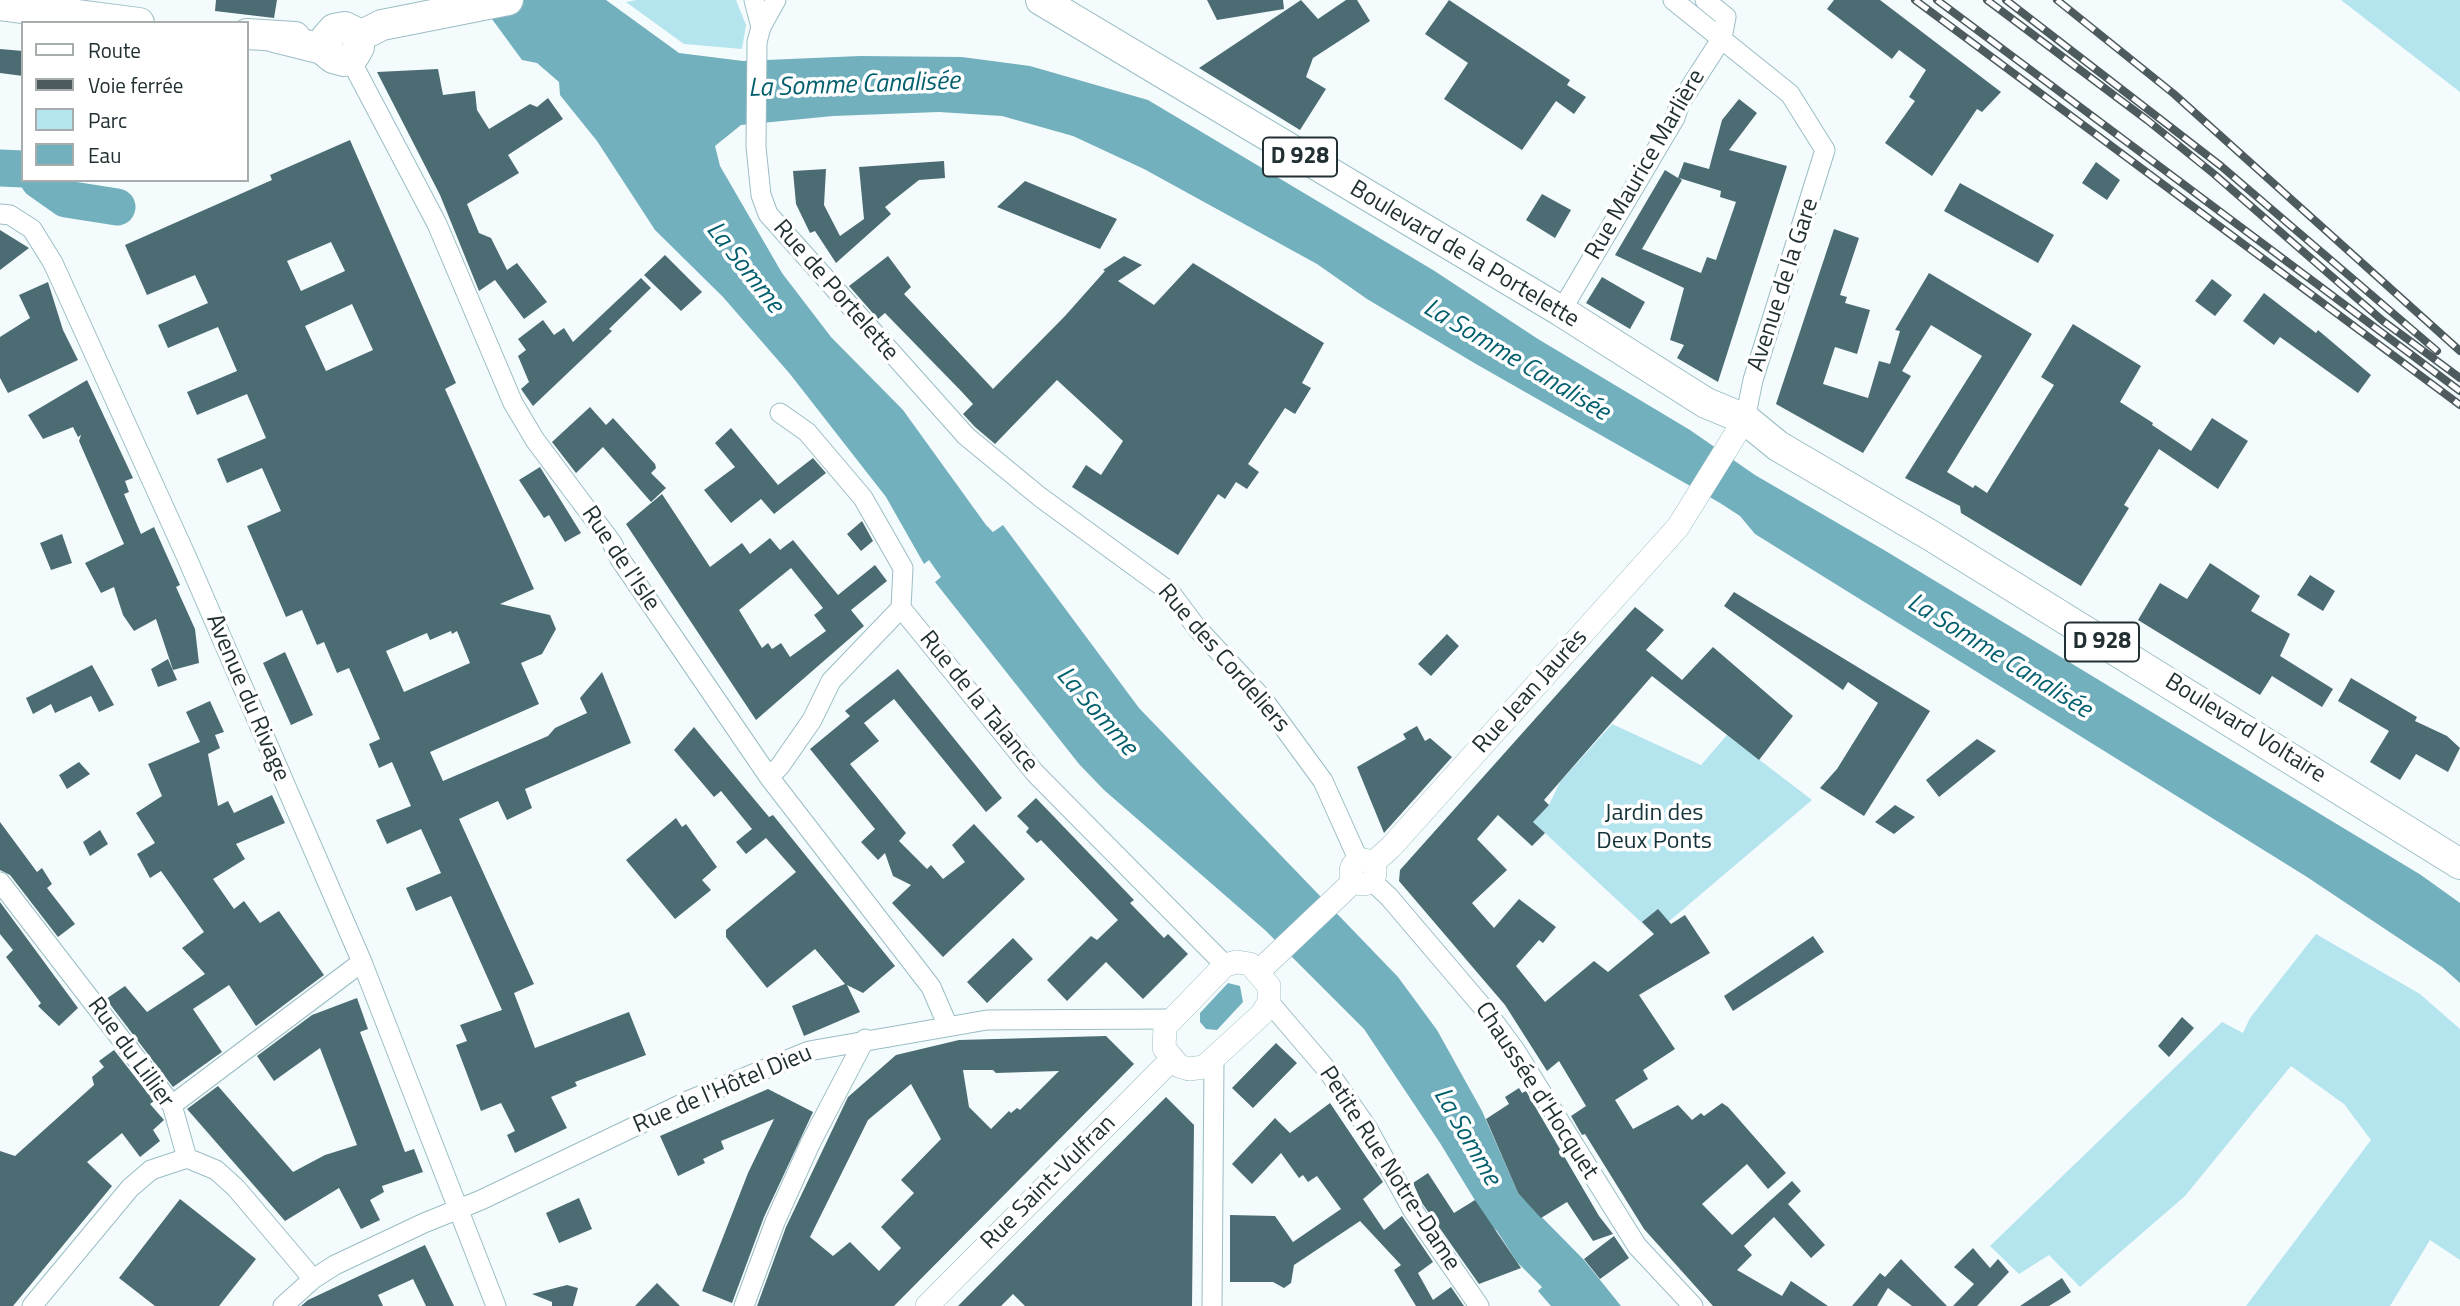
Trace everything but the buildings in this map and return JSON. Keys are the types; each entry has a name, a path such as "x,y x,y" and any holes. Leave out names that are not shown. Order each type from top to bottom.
{"main road":[{"path":"261,36 342,46 382,25 508,0"},
{"name":"Boulevard de la Portelette","path":"1041,0 1561,311 1706,403 1737,430"},
{"path":"0,5 124,21"},
{"name":"Boulevard Voltaire","path":"1737,430 1778,446 1930,535 2460,864"}],"street":[{"name":"Rue de Portelette","path":"754,0 759,34 756,147 761,195 768,214 965,436 1040,497"},
{"name":"Rue de Portelette","path":"759,34 776,0"},
{"path":"1673,0 1722,38"},
{"name":"Rue Maurice Marlière","path":"1561,311 1675,118 1679,103 1722,38 1726,17 1704,0"},
{"name":"Avenue de la Gare","path":"1722,38 1796,101 1825,150 1737,430"},
{"name":"Rue de l'Isle","path":"342,46 437,225 513,403 535,440 612,543 620,559 769,777 932,987 947,1024"},
{"name":"Avenue du Rivage","path":"0,214 9,215 32,229 53,263 187,558 362,962 496,1306"},
{"name":"Rue de la Talance","path":"780,413 807,432 863,498 904,568 901,608 1035,773 1225,965"},
{"name":"Rue Jean Jaurès","path":"1259,971 1391,847 1686,517 1737,430"},
{"name":"Rue des Cordeliers","path":"1040,497 1170,592 1197,628 1264,699 1324,781 1359,876"},
{"path":"769,777 780,766 812,720 831,681 901,608"},
{"name":"Chaussée d'Hocquet","path":"1359,876 1389,897 1486,1011 1522,1062 1637,1246 1693,1306"},
{"name":"Rue du Lillier","path":"0,882 172,1105 187,1158"},
{"path":"172,1105 362,962"},
{"path":"1250,964 1259,971 1269,986 1269,1002 1262,1014 1214,1061 1204,1067 1189,1069 1171,1060 1164,1048 1162,1033 1170,1019 1225,965 1250,964"},
{"name":"Petite Rue Notre-Dame","path":"1269,1002 1328,1070 1412,1209 1479,1306"},
{"name":"Rue de l'Hôtel Dieu","path":"283,1306 313,1279 346,1260 702,1095 808,1051 947,1024 987,1020 1170,1019"},
{"path":"744,1306 775,1222 810,1144 865,1040"},
{"name":"Rue Saint-Vulfran","path":"927,1306 1171,1060"},
{"path":"1212,1306 1214,1061"},
{"path":"32,1306 130,1188 151,1170 187,1158 216,1170 236,1188 313,1279"}],"green space":[{"path":"736,0 746,25 742,49 684,44 626,2"},
{"path":"2341,0 2460,0 2460,92"},
{"name":"Jardin des Deux Ponts","path":"1612,724 1701,765 1727,735 1812,800 1654,934 1533,822 1549,805 1560,782"},
{"path":"2316,934 2420,994 2460,1029 2460,1260 2430,1240 2390,1306 2246,1306 2371,1140 2344,1104 2291,1066 2185,1196 2080,1287 2049,1255 2019,1274 1990,1246 2222,1022 2243,1033 2250,1018"}],"water":[{"path":"478,0 606,0 679,53 743,61 860,56 962,57 1030,66 1148,100 1433,270 1538,339 1690,430 1755,475 1884,550 2421,875 2460,903 2460,983 2442,967 2307,877 1755,534 1740,516 1720,503 1476,364 1367,299 1317,264 1144,169 1073,136 1002,116 939,112 833,116 741,125 715,146 720,166 782,273 831,337 903,410 986,525 993,532 1003,525 1139,708 1398,977 1437,1030 1482,1111 1518,1193 1584,1260 1621,1306 1551,1306 1538,1291 1542,1287 1517,1262 1497,1231 1490,1225 1440,1143 1364,1029 1266,931 1104,790 1079,764 935,582 941,577 929,560 924,564 886,497 790,374 723,297 655,230 597,141 560,95 559,82 537,63 522,60"},
{"path":"1228,983 1240,986 1243,1002 1217,1030 1206,1029 1200,1022 1200,1013"}],"waterway":[{"path":"0,168 21,169"},
{"path":"42,182 66,199 117,207"}],"railway":[{"path":"1915,0 2460,405"},
{"path":"1937,0 2460,391"},
{"path":"1987,0 2147,120 2214,174 2383,321 2460,378"},
{"path":"2006,0 2221,166 2437,351"},
{"path":"2057,0 2174,94 2460,351"}],"water label":[{"name":"La Somme Canalisée","path":"854,86"},
{"name":"La Somme","path":"744,268"},
{"name":"La Somme Canalisée","path":"1516,361"},
{"name":"La Somme Canalisée","path":"1999,657"},
{"name":"La Somme","path":"1096,712"},
{"name":"La Somme","path":"1466,1137"}]}
